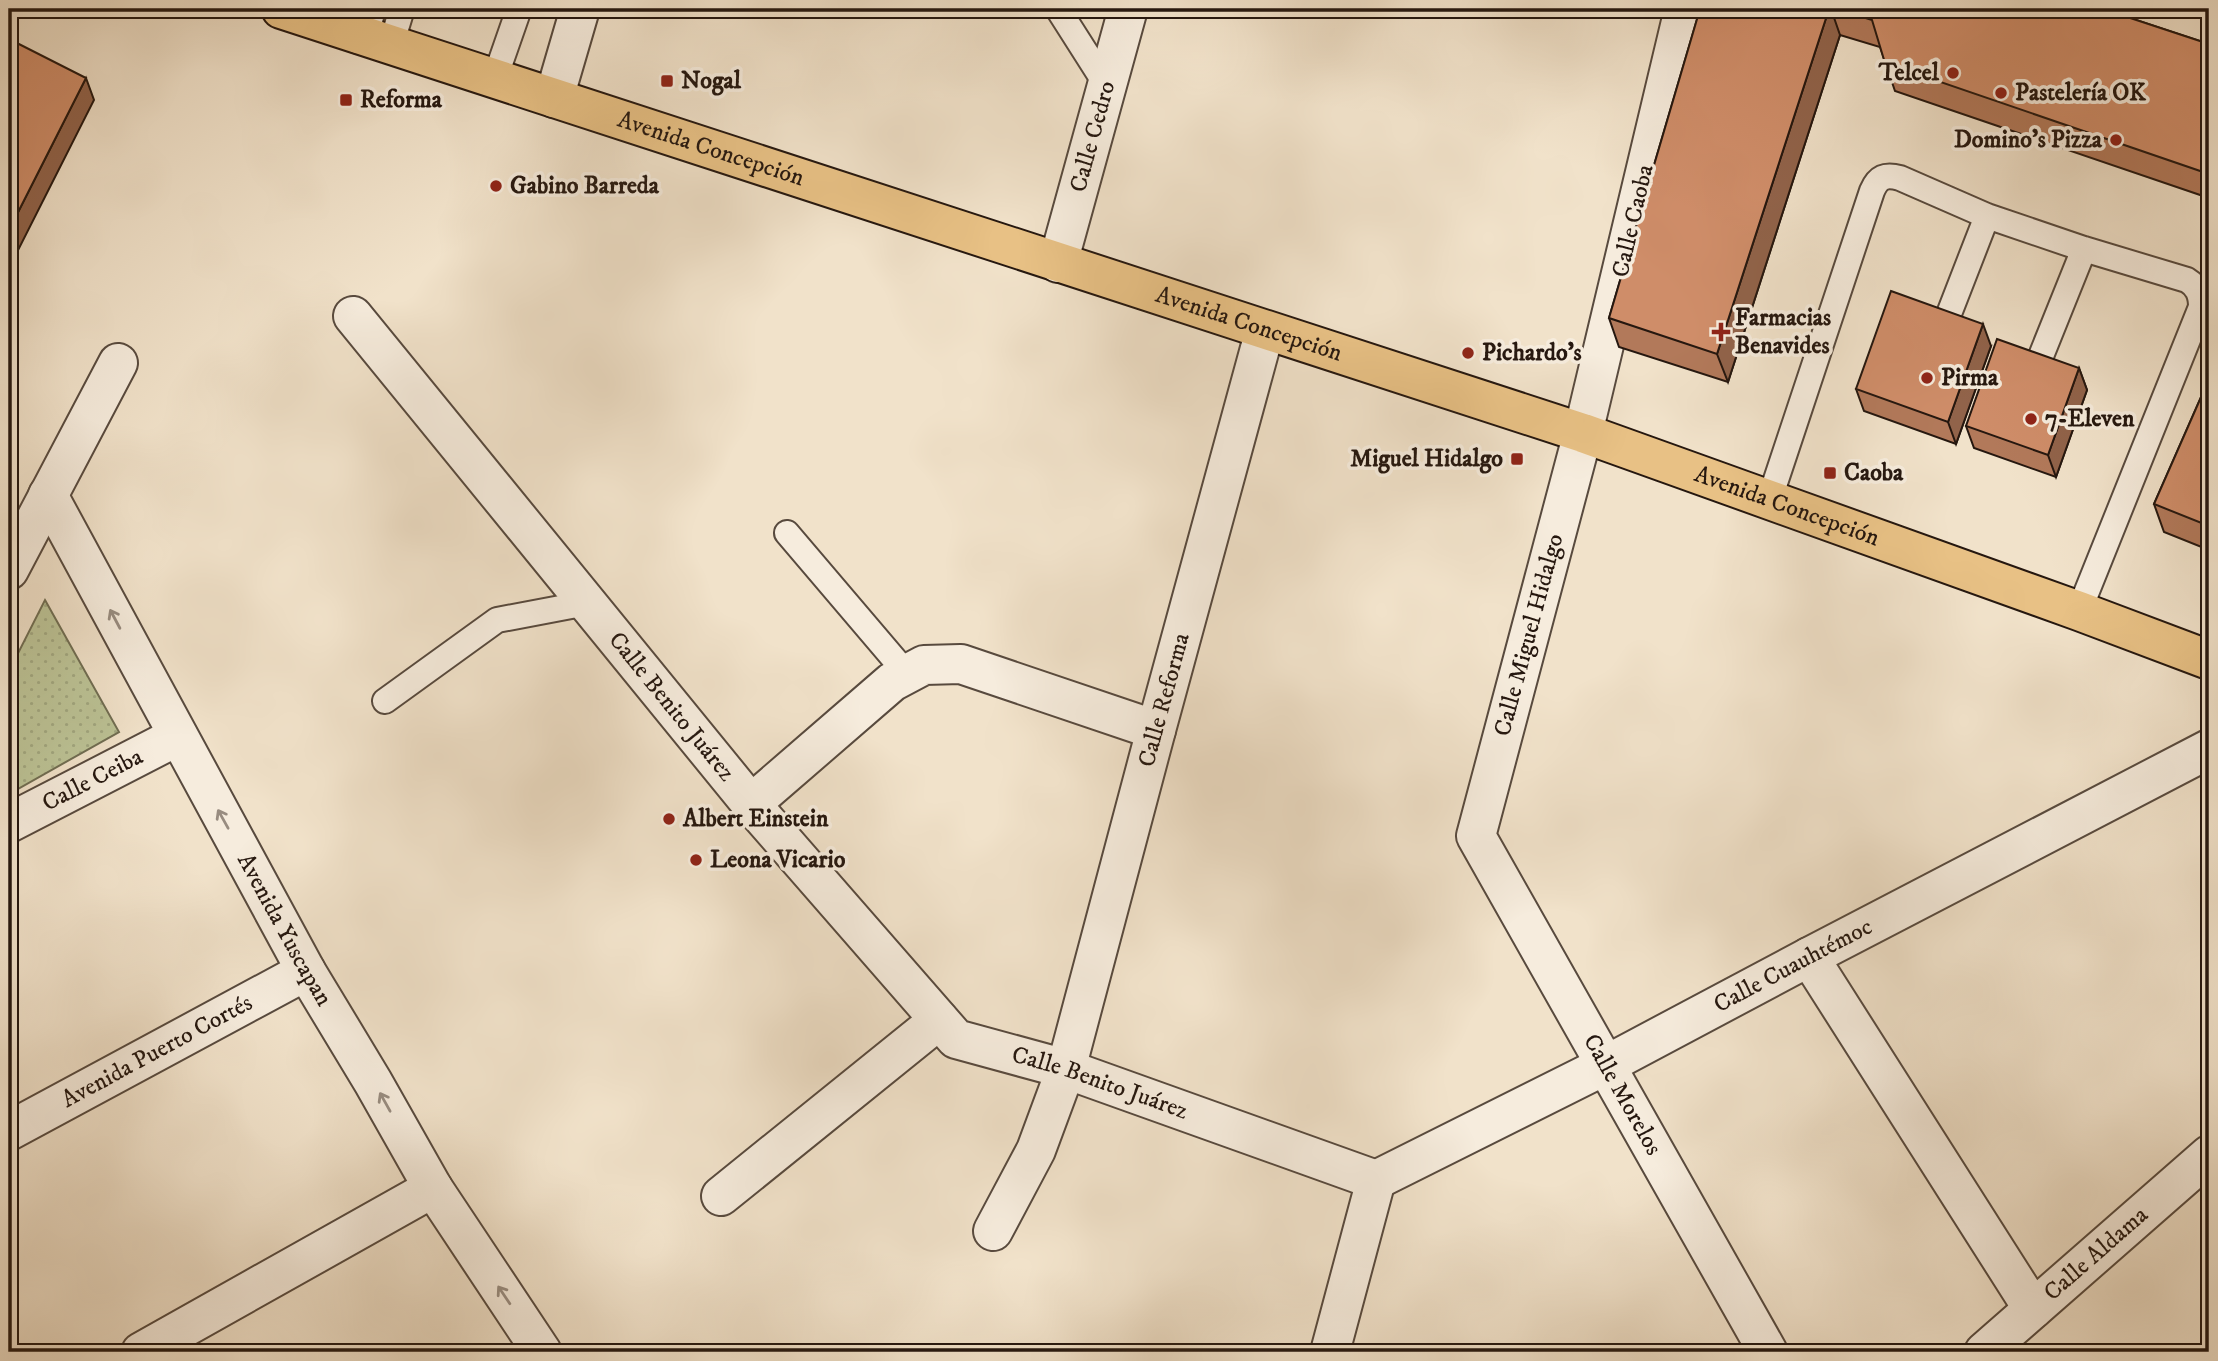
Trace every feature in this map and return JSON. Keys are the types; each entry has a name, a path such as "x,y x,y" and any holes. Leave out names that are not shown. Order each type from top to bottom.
{"main road":[{"name":"Avenida Concepción","path":"281,9 372,29 495,78 554,98 1583,433 2209,660"}],"street":[{"path":"554,98 580,9"},
{"name":"Calle Cedro","path":"1058,263 1128,9"},
{"name":"Calle Caoba","path":"1583,433 1684,9"},
{"name":"Calle Benito Juárez","path":"353,316 751,804 956,1039 1066,1069 1376,1180"},
{"name":"Calle Reforma","path":"993,1231 1036,1150 1066,1069 1265,330"},
{"path":"9,570 118,363"},
{"name":"Calle Miguel Hidalgo","path":"1476,836 1583,433"},
{"name":"Avenida Yuscapan","path":"48,495 306,971 433,1188 542,1352"},
{"path":"751,804 892,682 924,665 961,664 1156,730"},
{"name":"Calle Ceiba","path":"9,823 178,736"},
{"name":"Calle Cuauhtémoc","path":"1376,1180 1606,1065 2209,749"},
{"name":"Calle Morelos","path":"1476,836 1768,1352"},
{"path":"1809,957 2033,1309"},
{"name":"Avenida Puerto Cortés","path":"9,1131 306,971"},
{"path":"721,1196 939,1020"},
{"name":"Calle Aldama","path":"1984,1352 2209,1155"},
{"path":"1338,1345 1376,1180"},
{"path":"141,1352 433,1188"}],"lane":[{"path":"372,29 402,9"},
{"path":"495,78 519,9"},
{"path":"1058,9 1107,86"},
{"path":"1769,501 1875,183 1881,177 1900,178 1987,216 2187,281 2194,284 2199,291 2201,307 2079,611"},
{"path":"1947,318 1987,216"},
{"path":"2039,361 2084,249"},
{"path":"787,533 907,674"},
{"path":"385,701 497,620 587,603"}],"green space":[{"path":"45,600 119,732 9,794 9,671"}],"building":[{"path":"1700,9 1829,9 1717,354 1609,318"},
{"path":"1837,9 2103,9 2209,44 2209,174 1885,63 1872,20"},
{"path":"9,39 86,78 9,230"},
{"name":"Pirma","path":"1891,291 1983,324 1948,422 1856,389"},
{"name":"7-Eleven","path":"1997,339 2079,368 2048,455 1966,426"},
{"path":"2209,379 2209,526 2154,504"}],"place":[{"name":"Telcel","path":"1953,73"},
{"name":"Nogal","path":"667,81"},
{"name":"Pastelería OK","path":"2001,93"},
{"name":"Reforma","path":"346,100"},
{"name":"Domino's Pizza","path":"2116,140"},
{"name":"Gabino Barreda","path":"496,186"},
{"name":"Farmacias Benavides","path":"1721,332"},
{"name":"Pichardo's","path":"1468,353"},
{"name":"Pirma","path":"1927,378"},
{"name":"7-Eleven","path":"2031,419"},
{"name":"Miguel Hidalgo","path":"1517,459"},
{"name":"Caoba","path":"1830,473"},
{"name":"Albert Einstein","path":"669,819"},
{"name":"Leona Vicario","path":"696,860"}]}
